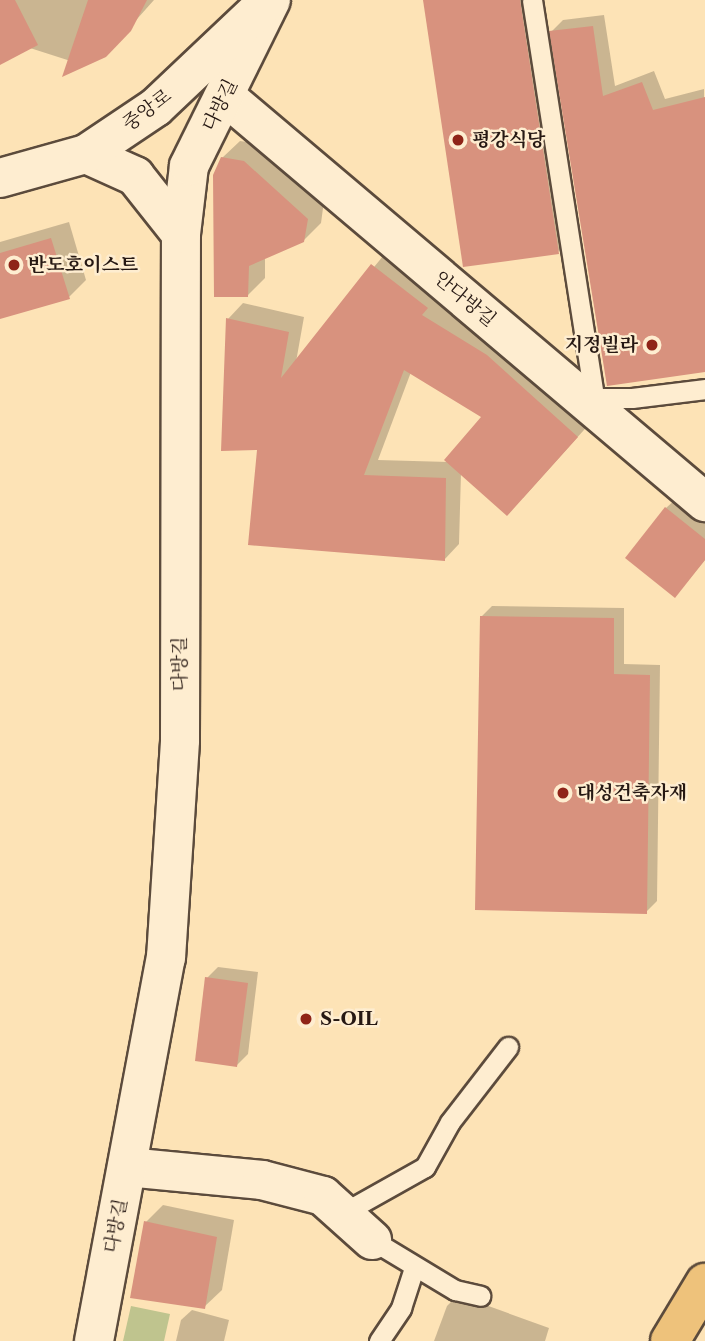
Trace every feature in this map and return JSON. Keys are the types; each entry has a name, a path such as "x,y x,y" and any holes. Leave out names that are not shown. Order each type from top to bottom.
{"highway":[{"path":"670,1341 705,1283"}],"street":[{"name":"다방길","path":"94,1341 166,958 180,740 181,234 189,166 270,0"},
{"name":"중앙로","path":"0,178 86,154 156,107 270,0"},
{"name":"안다방길","path":"225,96 596,404 705,502"},
{"path":"86,154 135,176 181,234"},
{"path":"127,1167 262,1180 323,1196 372,1240"}],"lane":[{"path":"532,0 596,404 705,389"},
{"path":"343,1213 425,1167 450,1122 508,1048"},
{"path":"372,1240 414,1268 455,1290 480,1296"},
{"path":"379,1341 401,1308 414,1268"}],"green space":[{"path":"131,1306 170,1314 164,1341 123,1341"}],"building":[{"path":"0,0 15,0 38,45 0,65"},
{"path":"88,0 147,0 131,31 106,57 62,77"},
{"path":"423,0 520,0 559,254 463,267"},
{"path":"593,26 603,96 642,82 653,110 705,97 705,372 607,386 549,31"},
{"path":"221,157 244,161 308,219 304,242 249,266 248,297 214,297 213,175"},
{"path":"51,238 70,299 0,319 0,253"},
{"path":"371,264 428,308 422,315 487,355 578,437 507,516 444,460 481,417 404,370 364,475 446,478 445,561 248,545 257,450 221,451 226,318 289,332 281,378"},
{"path":"665,507 705,539 705,560 675,598 625,558"},
{"name":"대성건축자재","path":"480,616 614,618 614,674 650,675 647,914 475,910"},
{"path":"205,977 248,983 237,1067 195,1061"},
{"path":"144,1221 217,1237 205,1309 130,1298"}],"place":[{"name":"평강식당","path":"458,140"},
{"name":"반도호이스트","path":"14,265"},
{"name":"지정빌라","path":"652,345"},
{"name":"대성건축자재","path":"563,793"},
{"name":"S-OIL","path":"306,1019"}]}
